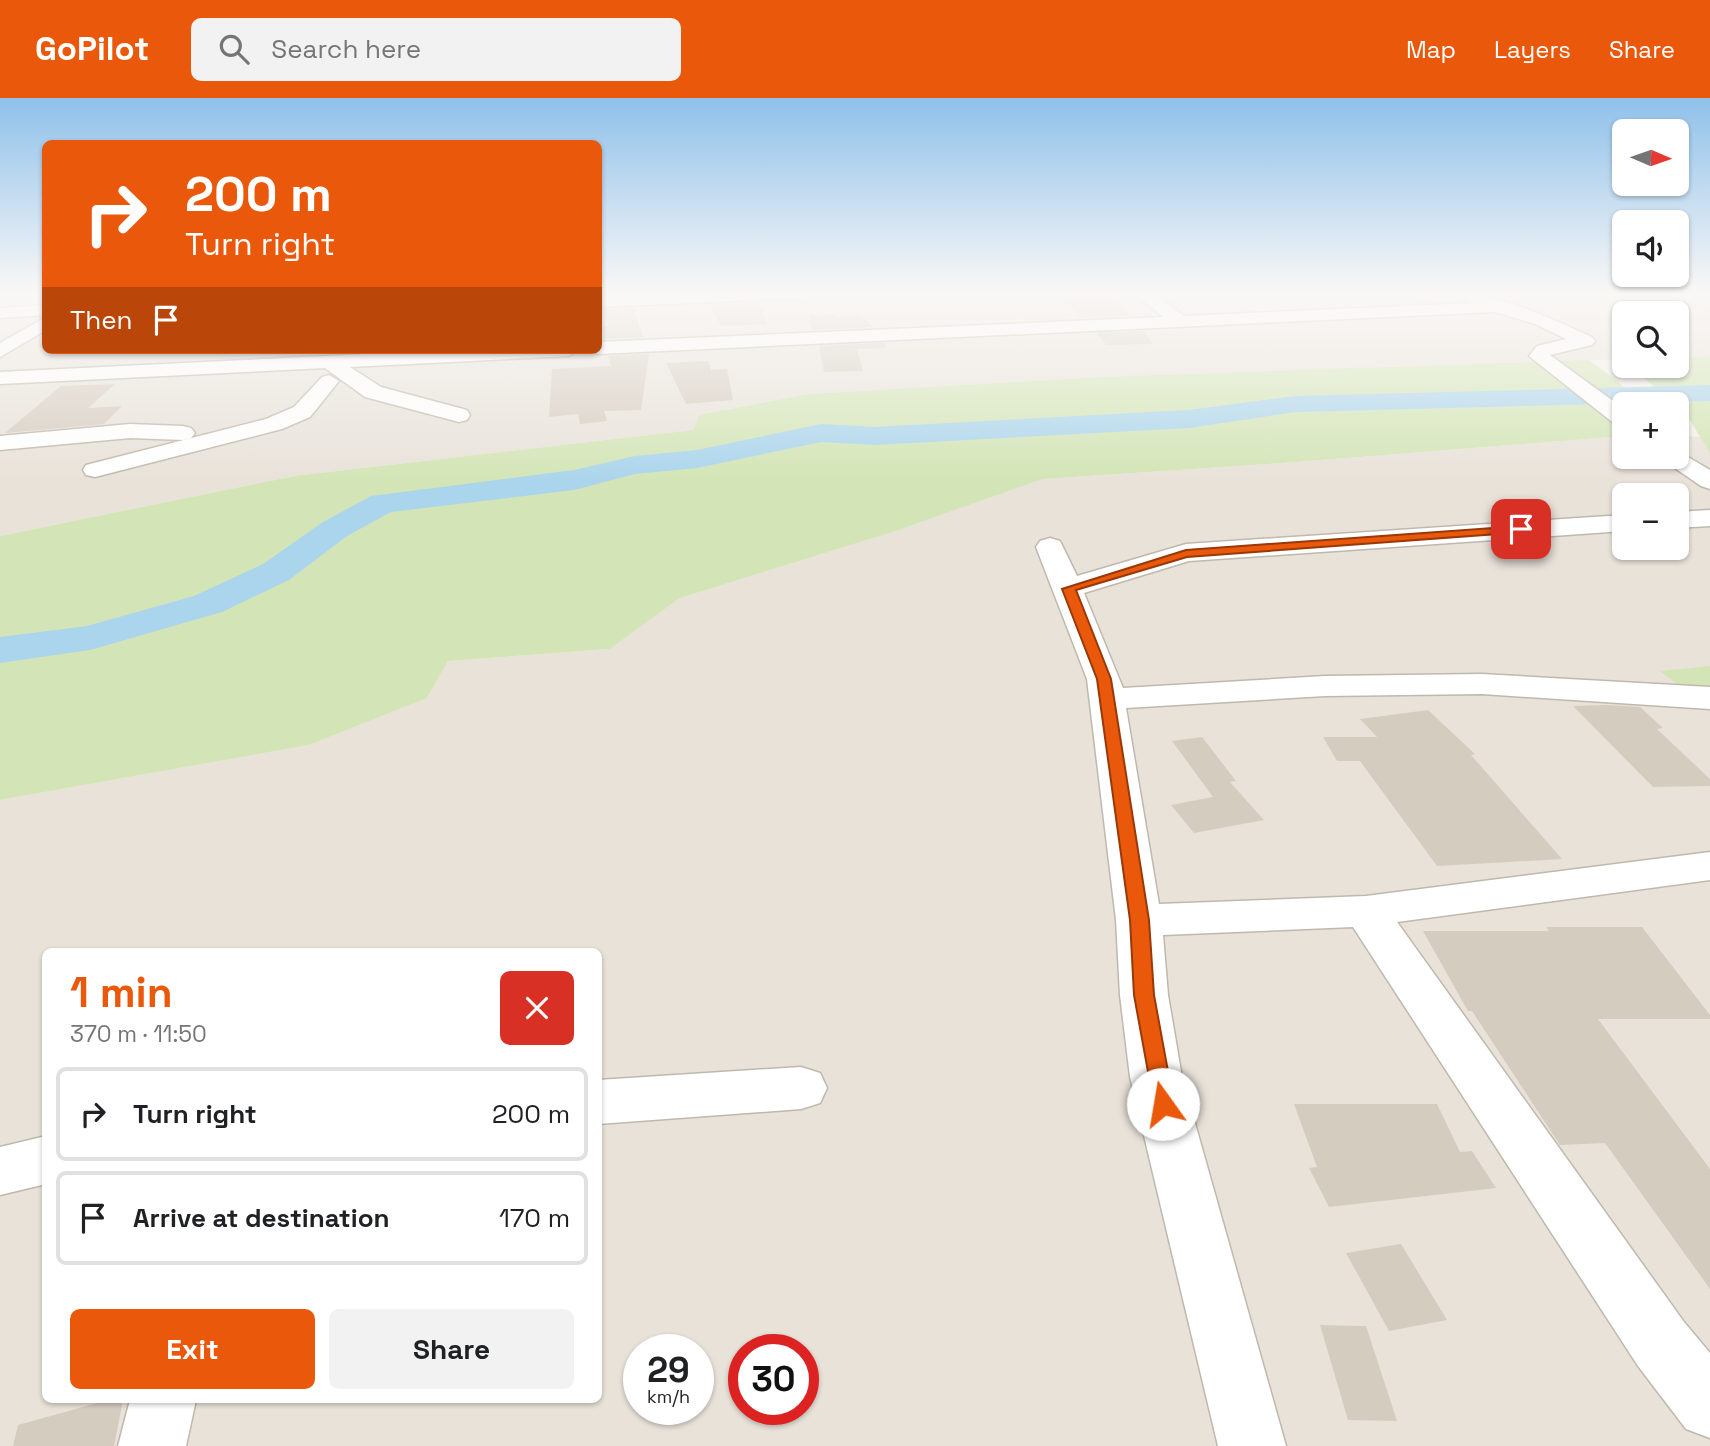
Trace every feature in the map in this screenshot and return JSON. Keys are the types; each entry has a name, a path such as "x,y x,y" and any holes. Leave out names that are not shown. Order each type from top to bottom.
{"street":[{"path":"0,378 154,371 329,371 474,355"},
{"path":"1540,355 1612,411"},
{"path":"143,392 154,371"},
{"path":"95,470 220,435 265,426 297,415 329,371"},
{"path":"273,386 329,371 352,379 383,396 459,415"},
{"path":"0,443 84,438 130,431 220,435"},
{"path":"1689,465 1705,475"},
{"path":"1689,519 1710,518"},
{"path":"1069,589 1186,553 1612,524"},
{"path":"1050,547 1104,679 1139,920 1144,995 1156,1077 1252,1446"},
{"path":"1107,699 1325,686 1482,684 1710,698"},
{"path":"1139,920 1366,911 1710,866"},
{"path":"1366,911 1661,1344 1710,1405"},
{"path":"602,1102 800,1088"},
{"path":"0,1171 42,1161"},
{"path":"152,1446 162,1403"}],"shaded area":[{"path":"0,355 1612,355 1612,359 1100,377 808,394 699,415 693,430 294,476 0,536"},
{"path":"1689,436 1700,437 1710,453 1710,1446 0,1446 0,800 309,745 427,698 448,661 610,649 680,598 893,532 1043,479 1612,437 1612,469 1689,469"}],"green space":[{"path":"1710,356 1710,453 1689,419 1689,392 1661,392 1644,378 1689,378 1689,357"},
{"path":"1589,360 1620,383 1627,392 1612,392 1612,437 1043,479 893,532 680,598 610,649 448,661 427,698 309,745 0,800 0,536 294,476 693,430 699,415 808,394 1100,377"},
{"path":"1710,666 1710,709 1660,671"}],"building":[{"path":"649,355 641,410 604,411 607,421 580,424 578,414 549,417 552,369 611,366 608,356"},
{"path":"821,355 859,355 863,371 824,372"},
{"path":"708,361 711,370 727,369 733,400 686,404 666,363"},
{"path":"115,384 88,408 122,406 104,424 5,433 61,386"},
{"path":"1573,706 1640,707 1663,728 1657,729 1710,779 1710,786 1653,787"},
{"path":"1428,710 1475,754 1471,755 1562,859 1437,866 1360,761 1337,761 1323,737 1377,737 1360,719"},
{"path":"1202,737 1236,781 1230,782 1264,820 1194,833 1171,805 1213,797 1172,741"},
{"path":"1546,927 1642,927 1710,1015 1710,1019 1598,1019 1710,1169 1710,1289 1605,1143 1560,1145 1472,1011 1468,1011 1423,931 1549,931"},
{"path":"1294,1104 1437,1104 1460,1152 1472,1151 1496,1188 1329,1207 1309,1168 1317,1167"},
{"path":"1401,1244 1447,1320 1389,1331 1346,1253"},
{"path":"1320,1325 1366,1326 1397,1421 1348,1420"},
{"path":"97,1403 122,1403 114,1446 13,1446 18,1425"}],"waterway":[{"path":"0,650 90,638 208,604 276,572 335,529 383,503 574,480 635,465 697,459 821,433 875,436 1189,419 1295,404 1710,393"}],"route":[{"path":"1163,1104 1156,1077 1144,995 1139,920 1104,679 1069,589 1186,553 1521,529"}]}
